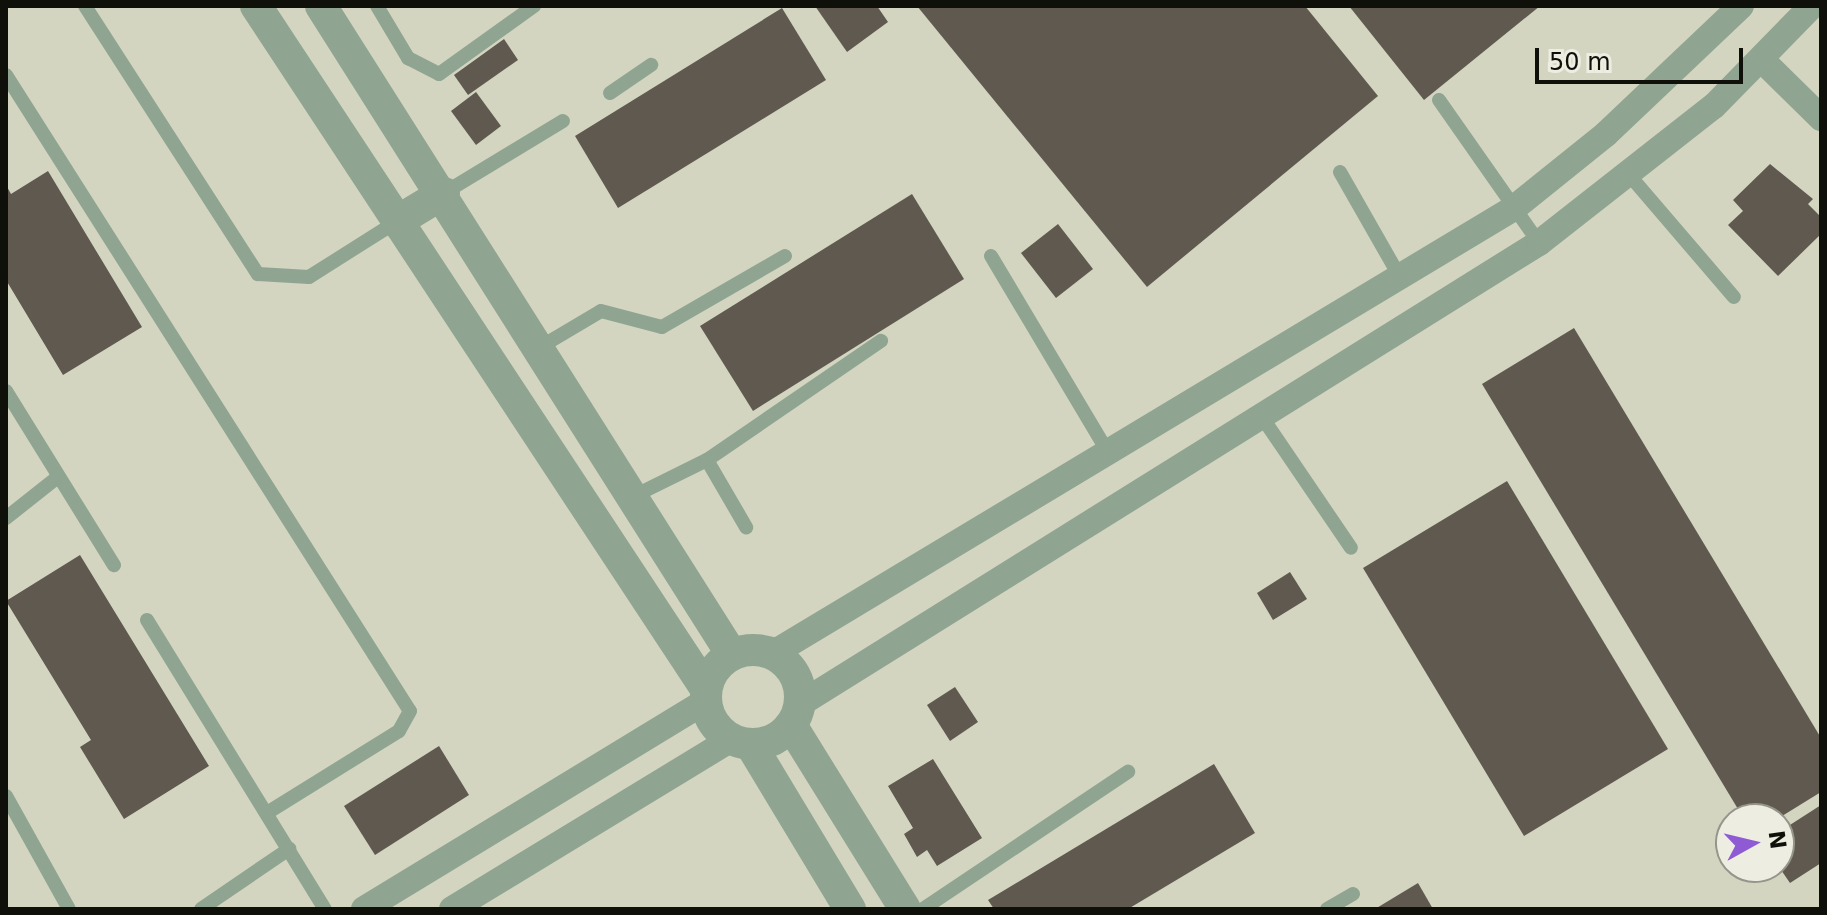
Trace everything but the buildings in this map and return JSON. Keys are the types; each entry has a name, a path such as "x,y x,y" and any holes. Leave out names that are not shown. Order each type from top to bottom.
{"street":[{"path":"256,6 706,695 850,909"},
{"path":"321,6 444,193 629,499 732,655"},
{"path":"732,655 772,654 1514,208 1606,134 1741,6"},
{"path":"452,909 740,742 796,715 1539,243 1631,177 1762,60 1812,6"},
{"path":"1762,60 1821,118"},
{"path":"396,222 444,193"},
{"path":"772,654 794,674 796,715 905,909"},
{"path":"364,909 706,695 732,655"}],"lane":[{"path":"85,6 258,274 309,277 396,222"},
{"path":"377,6 408,58 439,74 534,6"},
{"path":"610,93 651,65"},
{"path":"6,75 410,711 399,731 267,813"},
{"path":"1439,100 1539,243"},
{"path":"444,193 563,121"},
{"path":"1340,172 1400,277"},
{"path":"1631,177 1734,297"},
{"path":"536,349 601,311 662,327 785,256"},
{"path":"991,256 1108,452"},
{"path":"629,499 707,460 881,341"},
{"path":"6,391 114,565"},
{"path":"1262,417 1351,548"},
{"path":"707,460 746,527"},
{"path":"6,518 58,477"},
{"path":"147,620 325,909"},
{"path":"923,909 1128,772"},
{"path":"6,796 69,909"},
{"path":"201,909 289,849"},
{"path":"1327,909 1353,894"}],"shaded area":[{"path":"6,6 1821,6 1821,909 6,909"}]}
